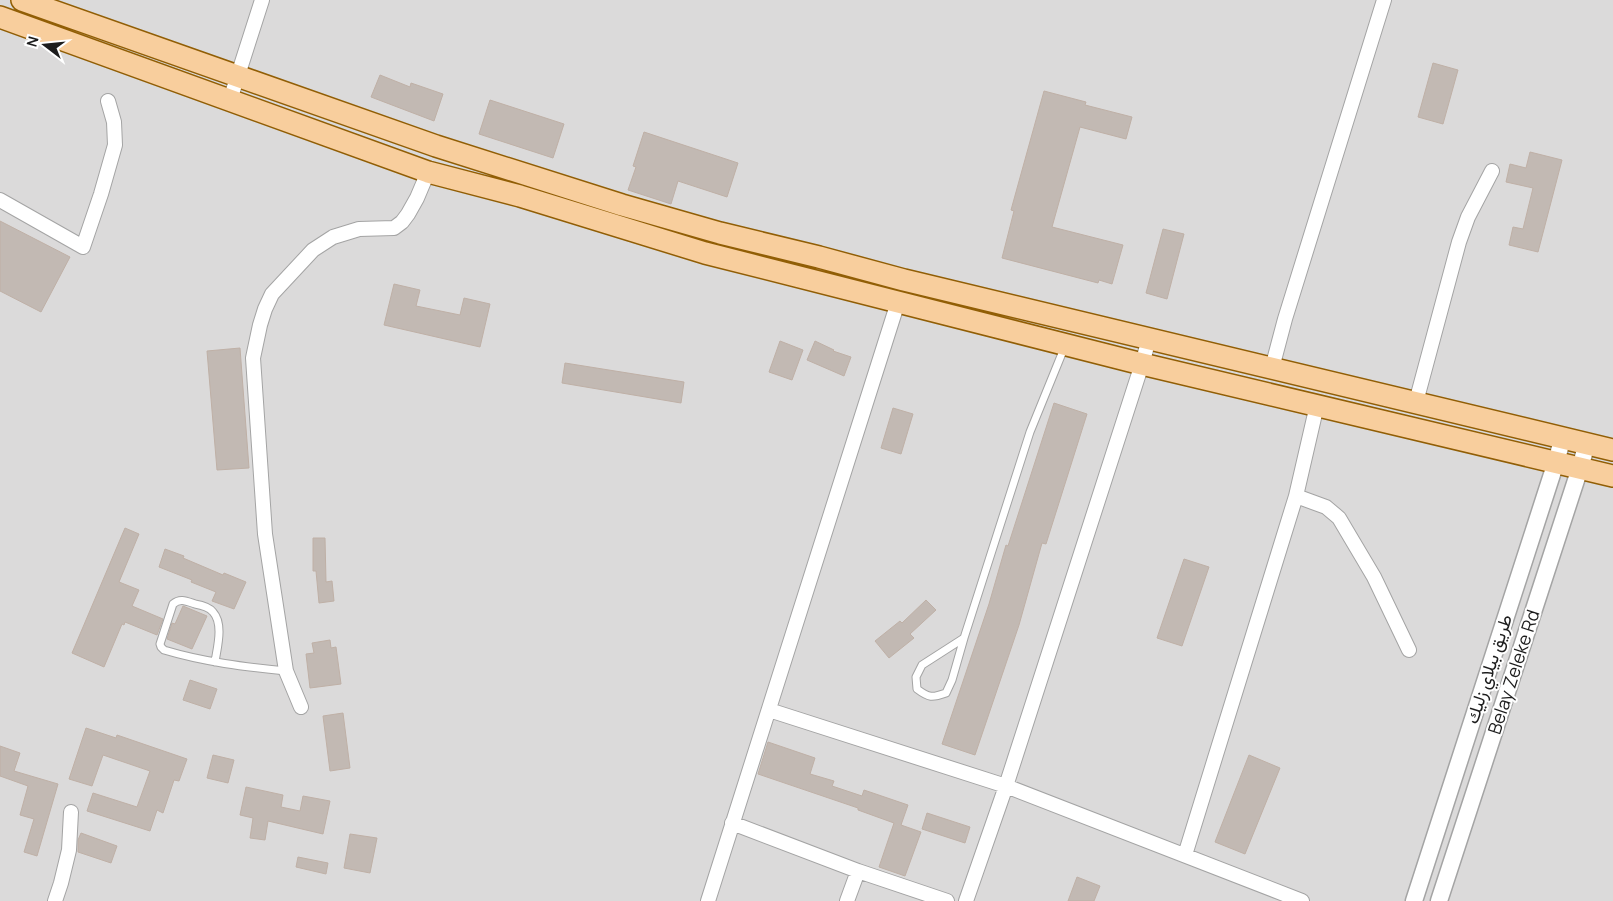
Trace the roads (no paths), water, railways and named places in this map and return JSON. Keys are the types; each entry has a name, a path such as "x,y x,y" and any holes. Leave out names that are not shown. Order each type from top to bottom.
{"main road":[{"path":"22,0 436,146 622,205 720,233 819,257 855,268 1613,450"},
{"path":"0,16 428,172 520,196 705,254 1142,364 1613,476"},
{"path":"850,289 855,268"}],"street":[{"path":"230,100 262,0"},
{"path":"1272,368 1285,319 1384,0"},
{"path":"0,200 83,247 115,145 114,122 108,101"},
{"path":"1416,402 1459,242 1468,217 1492,171"},
{"path":"300,707 286,671 265,534 254,358 260,325 272,294 313,250 333,237 359,229 394,228 408,214 428,172"},
{"path":"708,901 898,302"},
{"path":"966,901 1006,786 1142,364 1148,339"},
{"path":"1185,855 1296,496 1317,405"},
{"name":"طريق بيلاي زليك","path":"1414,901 1563,437"},
{"name":"Belay Zeleke Rd","path":"1439,901 1587,444"},
{"path":"1296,496 1326,507 1339,518 1374,577 1409,650"},
{"path":"769,710 1006,786 1302,901"},
{"path":"55,901 69,850 71,812"},
{"path":"732,823 858,871 947,901"},
{"path":"846,901 858,871"}],"lane":[{"path":"964,638 922,665 916,677 917,689 926,696 935,697 946,692 952,680 1030,432 1066,344"},
{"path":"215,662 219,632 216,617 212,611 203,606 177,600 172,604 160,644 161,647 177,654 215,662 286,671"}]}
